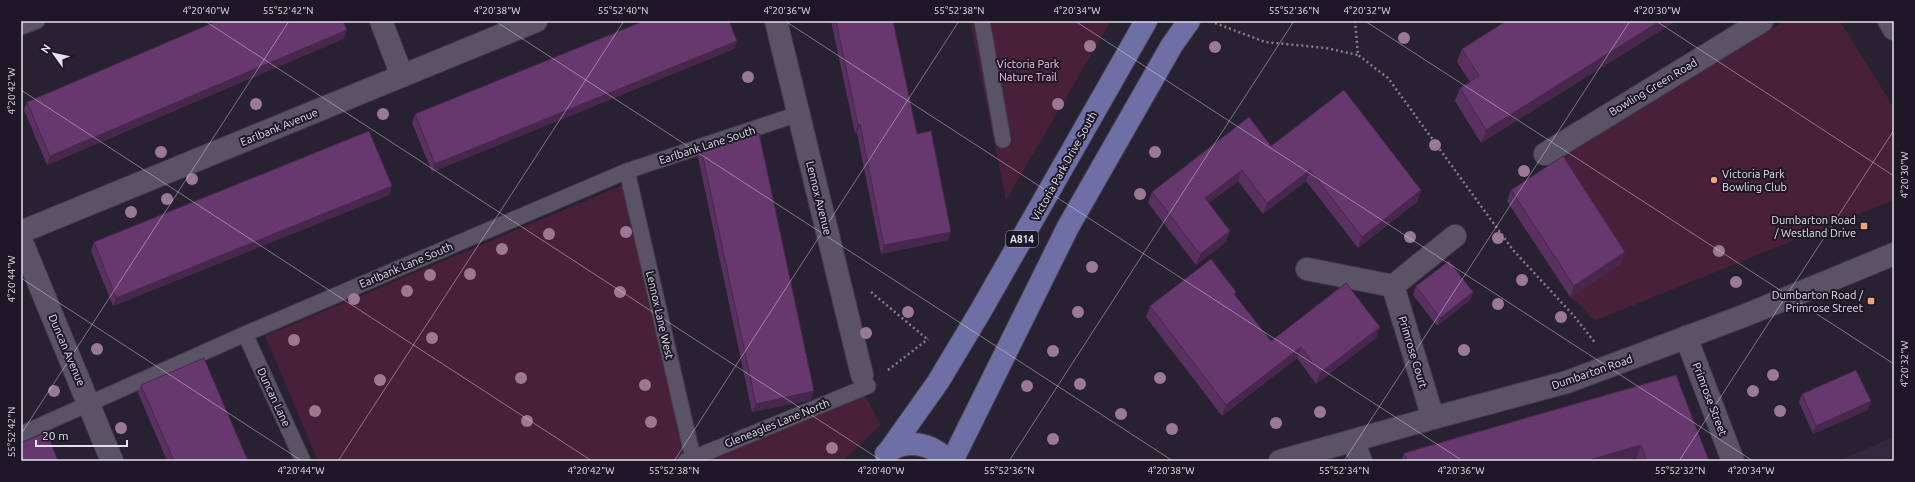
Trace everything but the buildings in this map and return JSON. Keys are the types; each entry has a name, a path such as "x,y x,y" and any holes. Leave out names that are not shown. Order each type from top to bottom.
{"main road":[{"name":"Victoria Park Drive South","path":"884,456 938,382 980,312 1146,21"},
{"path":"952,461 1068,227 1172,45 1188,21"},
{"path":"884,456 908,444 917,444 936,451 947,461"}],"street":[{"path":"381,21 402,76"},
{"name":"Earlbank Avenue","path":"21,232 536,21"},
{"name":"Lennox Avenue","path":"776,21 838,279 865,380"},
{"name":"Bowling Green Road","path":"1545,154 1762,21"},
{"path":"1889,21 1894,29"},
{"path":"1307,269 1392,286 1454,236"},
{"name":"Duncan Avenue","path":"21,240 112,461"},
{"name":"Dumbarton Road","path":"1280,461 1568,382 1753,312 1894,254"},
{"name":"Primrose Court","path":"1392,286 1433,418"},
{"name":"Primrose Street","path":"1686,337 1734,461"},
{"path":"1353,440 1361,461"}],"lane":[{"path":"21,28 37,21"},
{"path":"982,21 1003,140"},
{"name":"Earlbank Lane South","path":"21,434 245,334 627,171 798,114"},
{"name":"Lennox Lane West","path":"627,171 690,460"},
{"name":"Duncan Lane","path":"245,334 303,461"},
{"name":"Gleneagles Lane North","path":"690,460 865,380"}],"path":[{"path":"1211,21 1265,42 1326,48 1358,54 1388,78 1513,250 1574,316 1613,366"},
{"path":"1356,21 1358,54"},
{"path":"838,279 852,277 931,342"},
{"path":"865,380 927,339"}],"shaded area":[{"path":"1894,437 1894,461 1837,461"}],"green space":[{"name":"Victoria Park Nature Trail","path":"970,21 1111,21 1006,200"},
{"name":"Victoria Park Bowling Club","path":"1785,21 1840,21 1894,108 1894,200 1594,321 1582,307 1570,297 1558,160"},
{"path":"635,180 700,447 858,383 881,425 843,461 318,461 265,336"}],"place":[{"name":"Victoria Park Bowling Club","path":"1714,180"},
{"name":"Dumbarton Road / Westland Drive","path":"1864,226"},
{"name":"Dumbarton Road / Primrose Street","path":"1871,301"}]}
